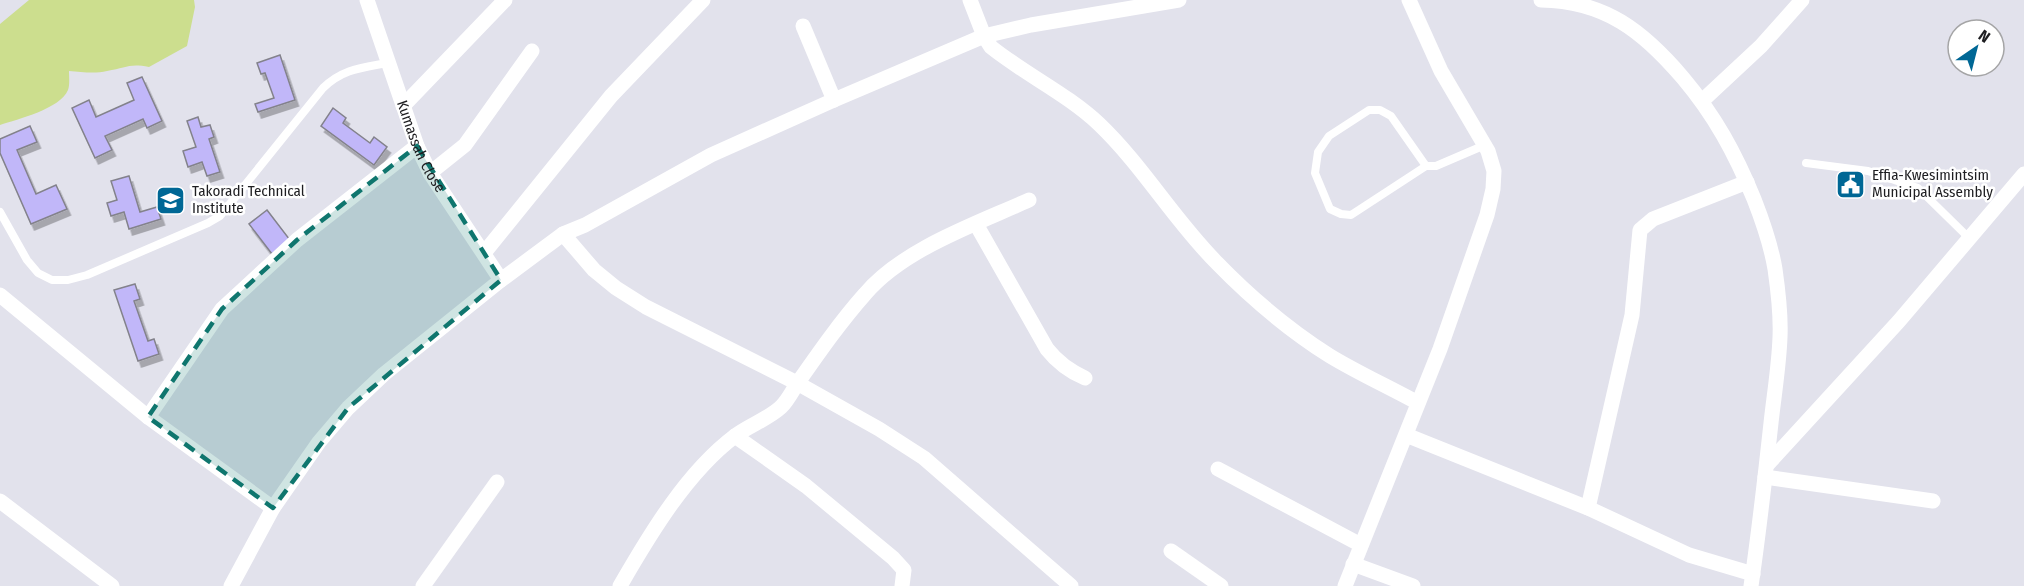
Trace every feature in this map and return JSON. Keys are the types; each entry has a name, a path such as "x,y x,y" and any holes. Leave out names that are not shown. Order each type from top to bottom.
{"street":[{"name":"Kumassah Close","path":"367,0 417,146 430,172 501,280"},
{"path":"403,106 505,0"},
{"path":"484,253 611,96 703,0"},
{"path":"970,0 984,36 992,47 1071,101 1099,124 1192,235 1217,263 1257,301 1331,357 1419,403"},
{"path":"231,586 273,508 319,442 348,408 384,374 501,280 563,234 585,225 711,155 984,36 1030,25 1179,0"},
{"path":"1345,586 1419,403 1487,215 1493,189 1494,171 1485,145 1441,71 1409,0"},
{"path":"1406,435 1588,508 1689,555 1752,580 1780,335 1775,270 1762,220 1736,157 1724,135 1701,100 1662,53 1634,28 1602,6 1541,0"},
{"path":"1701,100 1761,46 1802,0"},
{"path":"803,26 834,100"},
{"path":"430,172 465,145 532,51"},
{"path":"148,417 222,309 297,240 417,146"},
{"path":"1766,471 1899,321 2024,174"},
{"path":"1588,508 1632,315 1641,230 1648,222 1663,214 1747,182"},
{"path":"620,586 650,534 678,495 706,463 735,436 788,400 797,383 866,292 905,259 1029,200"},
{"path":"976,224 1047,349 1068,370 1085,378"},
{"path":"563,234 594,270 646,307 797,383 879,429 924,458 1071,586"},
{"path":"0,295 148,417 273,508"},
{"path":"735,436 806,486 893,558 904,570 902,586"},
{"path":"1218,469 1361,545"},
{"path":"1766,471 1933,501"},
{"path":"423,586 497,482"},
{"path":"0,501 112,586"},
{"path":"1171,551 1221,586"},
{"path":"1353,564 1413,586"}],"lane":[{"path":"0,212 27,260 38,273 52,280 68,280 87,275 220,216 323,88 348,70 387,63"},
{"path":"1426,166 1391,116 1380,110 1369,110 1329,136 1318,152 1315,174 1330,209 1351,215 1426,166 1436,166 1485,145"},
{"path":"1806,163 1868,171 1918,188 1970,238"}],"highlighted area":[{"path":"417,146 501,280 348,408 273,508 148,417 222,309 297,240"}],"green space":[{"path":"29,0 194,0 195,7 187,46 149,67 132,66 98,72 69,71 68,90 57,103 0,125 0,24"}],"building":[{"path":"280,55 295,100 258,112 255,104 274,98 265,73 261,74 257,63"},
{"path":"142,77 162,121 147,128 143,119 105,136 112,150 95,158 72,108 89,100 96,117 134,100 127,83"},
{"path":"333,108 346,118 343,123 370,143 374,137 387,147 374,165 321,126"},
{"path":"198,117 201,127 210,125 214,137 209,139 220,172 207,176 202,162 188,167 183,151 196,147 187,121"},
{"path":"30,126 37,142 17,150 36,194 56,185 67,209 31,224 0,153 0,139"},
{"path":"129,176 140,212 157,207 161,219 129,229 124,212 111,216 107,203 117,200 111,181"},
{"path":"267,210 290,240 272,254 249,224"},
{"path":"135,284 140,299 134,301 148,341 154,339 159,354 138,361 114,290"}],"place":[{"name":"Effia-Kwesimintsim Municipal Assembly","path":"1851,184"},
{"name":"Takoradi Technical Institute","path":"171,200"}]}
